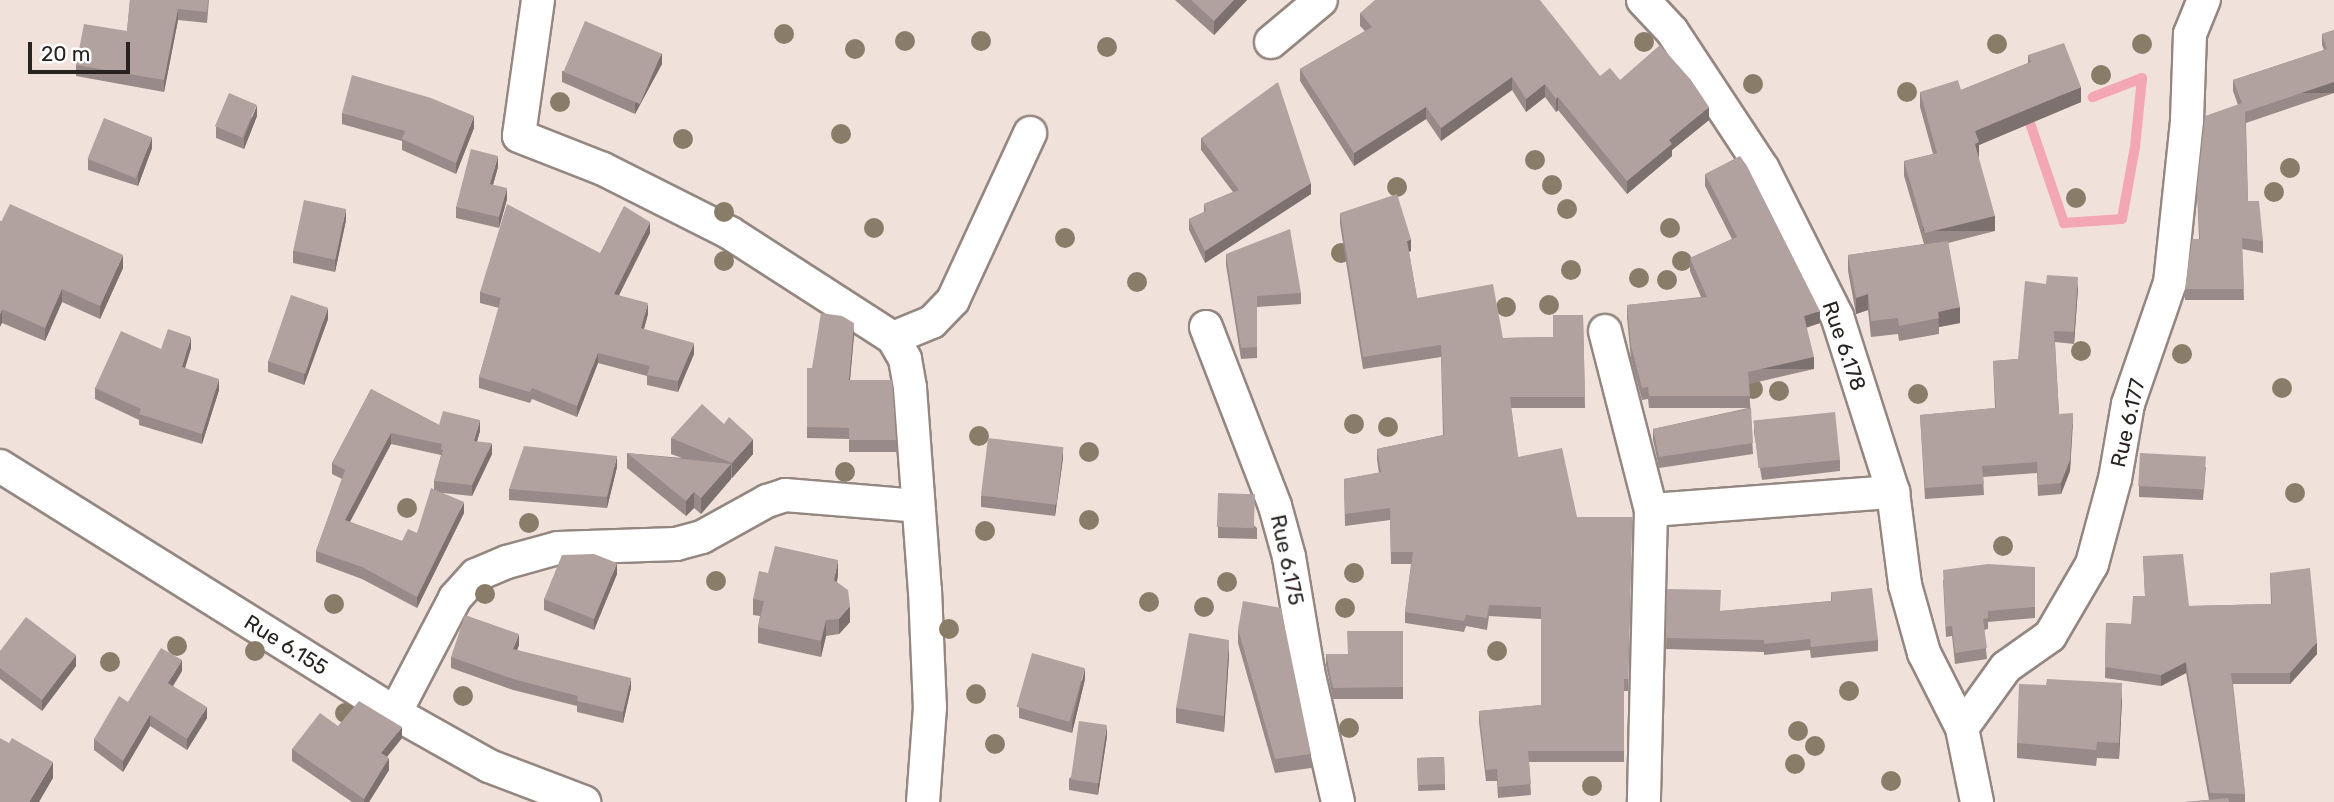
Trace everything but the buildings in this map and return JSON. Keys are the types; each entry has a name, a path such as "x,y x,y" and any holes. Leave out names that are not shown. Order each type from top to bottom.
{"street":[{"path":"538,0 519,136 603,169 730,233 893,338 905,359 910,388 930,706 923,802"},
{"path":"1271,41 1321,0"},
{"name":"Rue 6.178","path":"1643,0 1672,31 1763,169 1837,316 1893,492 1905,585 1924,653 1962,728"},
{"name":"Rue 6.177","path":"1962,728 2006,667 2050,636 2092,564 2115,479 2128,404 2170,284 2186,120 2190,34 2204,0"},
{"path":"893,338 932,322 953,300 1030,133"},
{"name":"Rue 6.175","path":"1206,327 1275,506 1289,557 1308,670 1338,802"},
{"path":"1605,331 1651,510 1644,802"},
{"name":"Rue 6.155","path":"0,466 396,713 489,766 584,802"},
{"path":"1651,510 1893,492"},
{"path":"396,713 455,598 476,575 507,562 558,548 676,544 702,537 767,501 785,495 918,506"},
{"path":"1962,728 1977,802"}],"waterway":[{"path":"2030,123 2064,223 2122,219 2135,147 2142,78 2093,97"}]}
